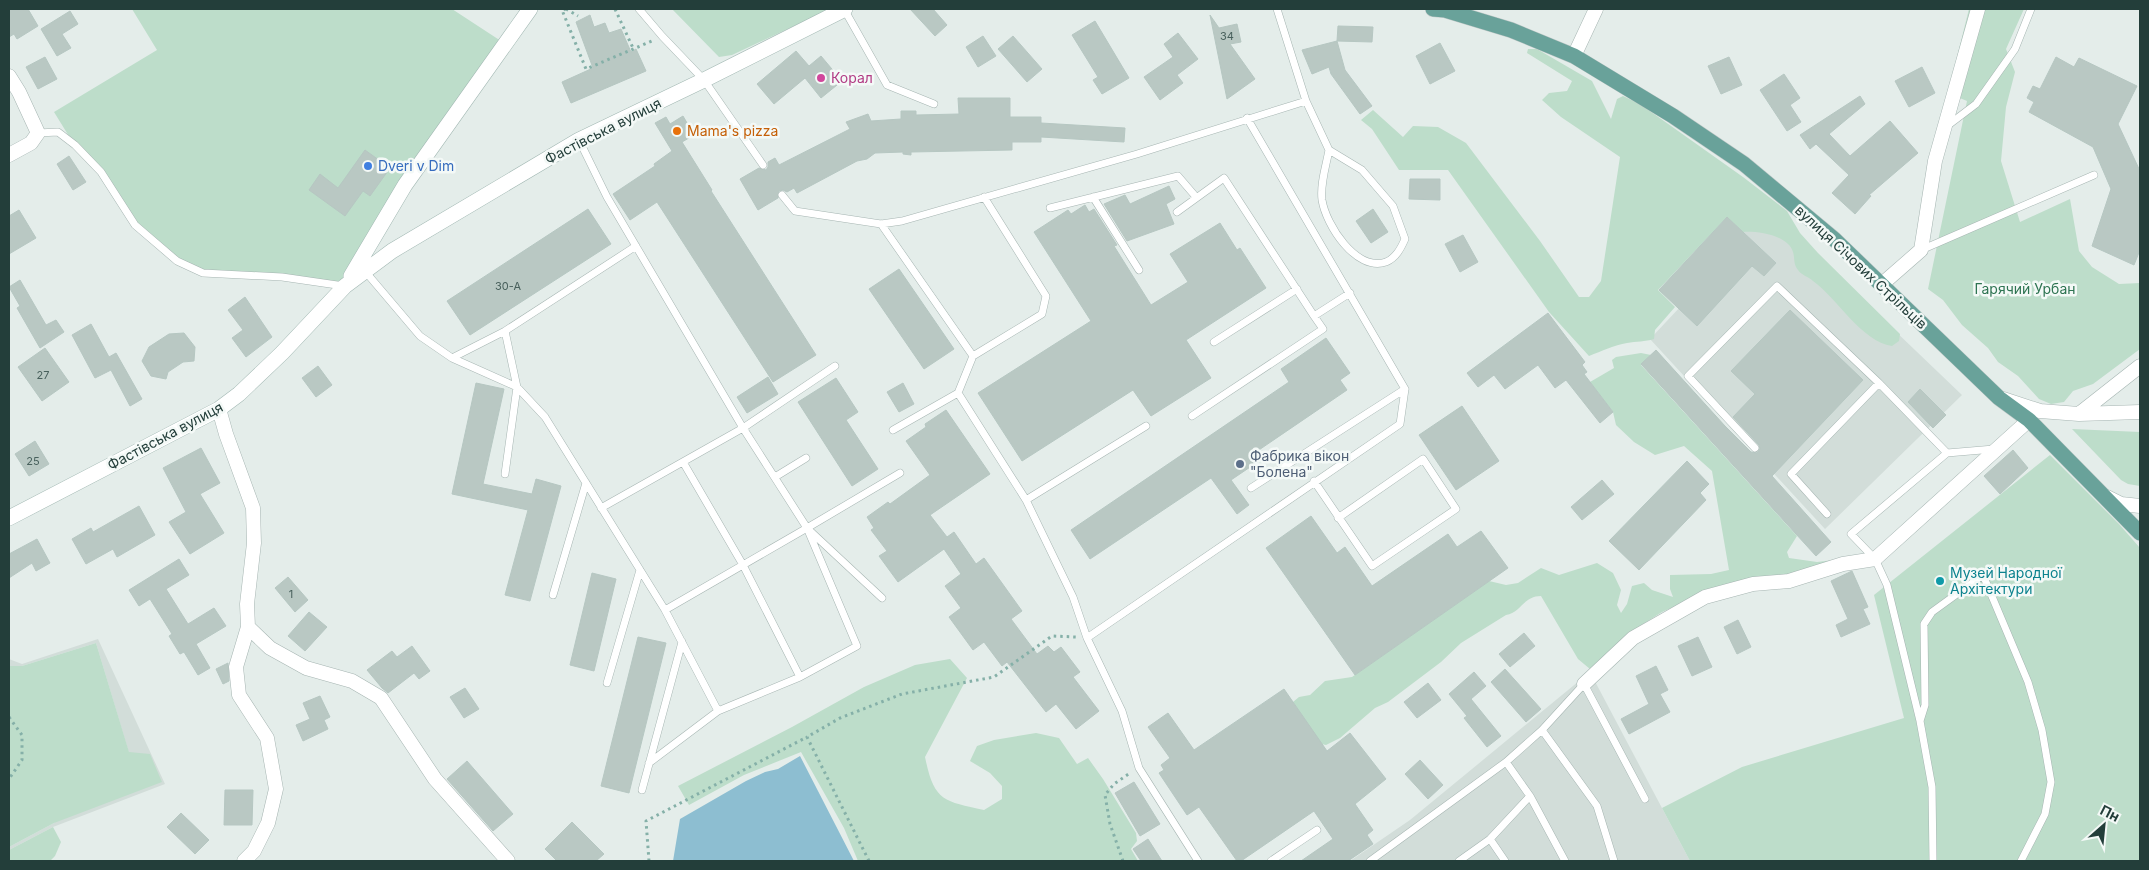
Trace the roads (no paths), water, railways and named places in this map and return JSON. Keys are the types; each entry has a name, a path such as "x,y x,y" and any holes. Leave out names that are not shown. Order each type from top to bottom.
{"main road":[{"name":"Фастівська вулиця","path":"345,286 405,185 530,9"},
{"name":"Фастівська вулиця","path":"9,518 219,409 282,353 345,286 392,251 579,140 845,9"},
{"name":"вулиця Січових Стрільців","path":"1433,9 1445,10 1511,30 1574,56 1610,76 1744,164 1834,239 1999,398 2029,420 2140,533"}],"street":[{"path":"1574,56 1596,9"},
{"path":"1882,285 1921,250 1936,161 1978,9"},
{"path":"9,76 19,92 38,133 31,143 9,155"},
{"path":"2079,414 2140,366"},
{"path":"1999,398 2040,411 2079,414 2140,412"},
{"path":"219,409 253,508 254,543 247,604 248,628 236,667 239,695 267,738 276,789 268,823 254,851 244,861"},
{"path":"1584,684 1633,638 1706,598 1753,584 1789,581 1843,564 1875,559 2029,420"},
{"path":"2107,498 2120,504 2140,506"},
{"path":"248,628 270,648 306,668 352,681 381,698 435,779 508,861"}],"lane":[{"path":"639,9 704,80 763,165"},
{"path":"845,9 887,85 934,104"},
{"path":"1277,9 1306,101 1329,150 1362,170 1393,206 1406,239 1397,253 1386,262 1371,264 1353,254 1336,234 1323,203 1322,194 1329,150"},
{"path":"1945,128 1976,104 2015,49 2031,9"},
{"path":"782,195 795,211 881,224 902,221 1137,154 1306,101"},
{"path":"1087,638 1400,424 1405,389 1247,118"},
{"path":"38,133 58,132 75,145 101,172 135,225 177,261 204,273 282,277 345,286"},
{"path":"579,140 606,198 744,428 807,528 857,646 800,677 718,711 649,763"},
{"path":"1921,250 2094,175"},
{"path":"1050,208 1178,176 1196,197"},
{"path":"1177,212 1224,178 1323,329 1192,416"},
{"path":"892,430 958,393 973,356 1042,314 1046,296 984,197"},
{"path":"1092,197 1139,270"},
{"path":"881,224 973,356"},
{"path":"452,358 505,331 636,246"},
{"path":"364,270 420,336 452,358 517,387 545,417 665,610 718,711"},
{"path":"1756,448 1688,376 1777,286 1879,383 1947,453"},
{"path":"1214,342 1297,289"},
{"path":"1314,316 1350,293"},
{"path":"505,331 517,387 505,474"},
{"path":"601,508 744,428 834,366"},
{"path":"1827,514 1791,474 1879,383"},
{"path":"1251,488 1405,389"},
{"path":"958,393 1026,500 1073,598 1087,638 1122,711 1139,768 1198,861"},
{"path":"1026,500 1146,426"},
{"path":"1933,861 1932,787 1920,721 1887,585 1875,559 1850,534 1947,453 1997,448"},
{"path":"775,477 806,458"},
{"path":"1314,481 1338,518 1372,566 1456,509 1423,459 1338,518"},
{"path":"683,462 743,565 800,677"},
{"path":"665,610 900,473"},
{"path":"553,595 586,483"},
{"path":"807,528 882,598"},
{"path":"607,683 640,570"},
{"path":"1920,721 1925,705 1924,624 1932,612 1983,575 2028,682 2042,730 2051,782 2045,814 2021,861"},
{"path":"642,790 682,642"},
{"path":"1370,861 1506,762 1542,730 1584,684 1646,799"},
{"path":"1542,730 1596,806 1614,861"},
{"path":"1506,762 1530,796 1565,861"},
{"path":"1459,861 1490,839 1530,796"},
{"path":"1271,861 1317,830"},
{"path":"1490,839 1505,861"}],"water":[{"path":"800,756 854,861 673,861 680,819 746,781 765,772 778,769"}],"place":[{"name":"Корал","path":"821,78"},
{"name":"Mama's pizza","path":"677,131"},
{"name":"Dveri v Dim","path":"368,166"},
{"name":"Фабрика вікон \"Болена\"","path":"1240,464"},
{"name":"Музей Народної Архітектури","path":"1940,581"}],"park label":[{"name":"Гарячий Урбан","path":"2025,289"}]}
